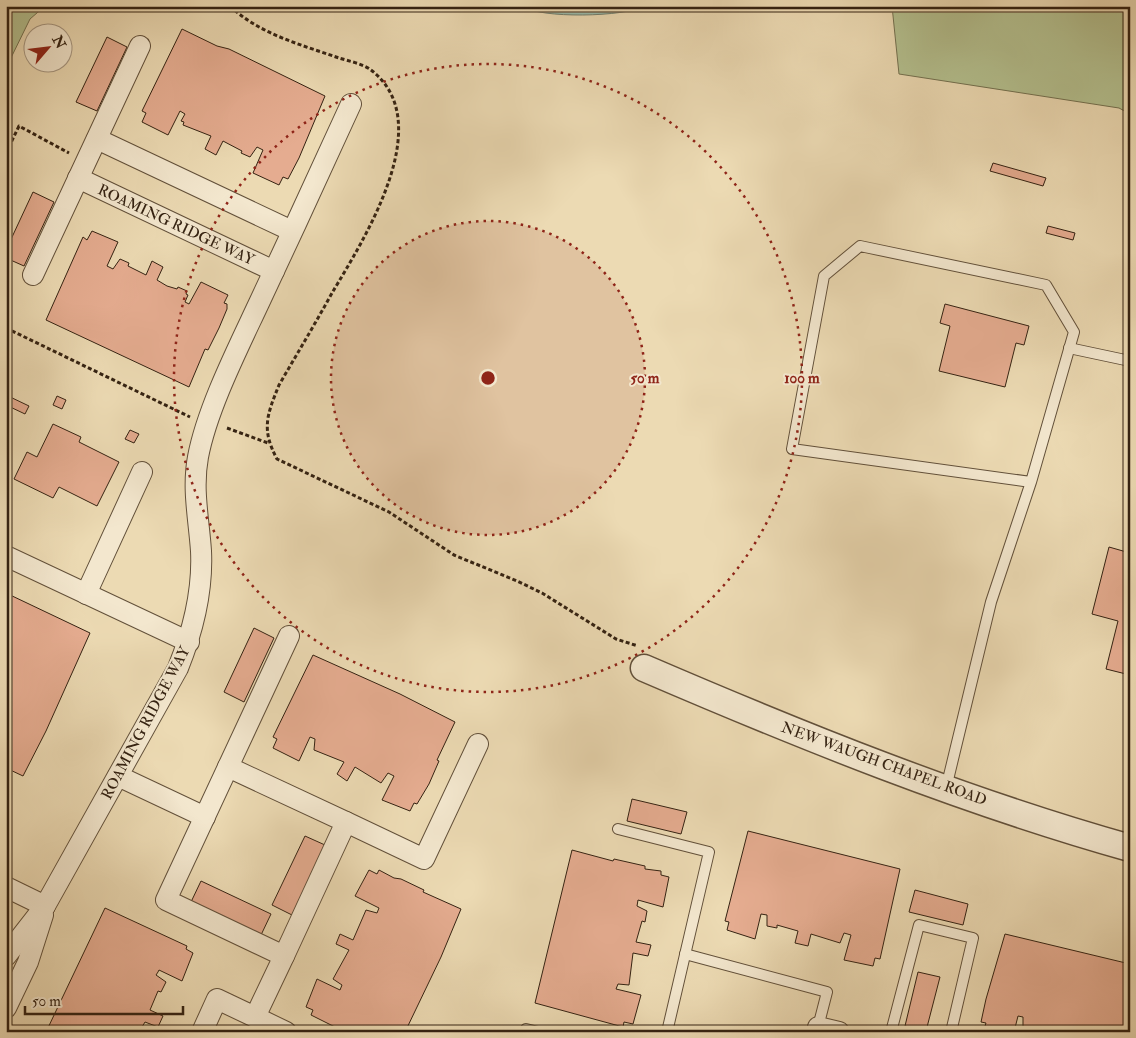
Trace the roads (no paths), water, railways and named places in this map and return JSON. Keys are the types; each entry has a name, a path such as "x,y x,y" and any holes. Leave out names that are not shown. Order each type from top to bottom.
{"street":[{"path":"33,274 140,46"},
{"name":"ROAMING RIDGE WAY","path":"6,956 46,906 178,668 189,642 198,607 201,552 196,501 198,458 208,422 292,231 352,104"},
{"path":"97,139 292,231"},
{"name":"ROAMING RIDGE WAY","path":"82,170 274,271"},
{"path":"86,594 142,472"},
{"path":"6,556 189,642"},
{"path":"284,956 166,900 289,636"},
{"name":"NEW WAUGH CHAPEL ROAD","path":"645,658 851,755 946,789 1130,848"},
{"path":"228,766 424,859 478,744"},
{"path":"118,776 205,817"},
{"path":"255,1017 346,822"},
{"path":"6,887 46,906"},
{"name":"ROAMING RIDGE WAY","path":"6,1008 28,962 46,906"},
{"path":"202,1032 217,999 286,1032"},
{"path":"818,1029 839,1032"}],"lane":[{"path":"946,789 991,602 1031,482 1074,332 1046,285 860,246 824,276 792,449 1031,482"},
{"path":"1069,348 1130,361"},
{"path":"618,829 709,852 667,1032"},
{"path":"891,1032 918,925 973,938 951,1032"},
{"path":"685,954 827,992 818,1029"},
{"path":"526,1029 538,1032"}],"water":[{"path":"522,6 645,6 635,10 602,14 564,15 532,10"}]}
